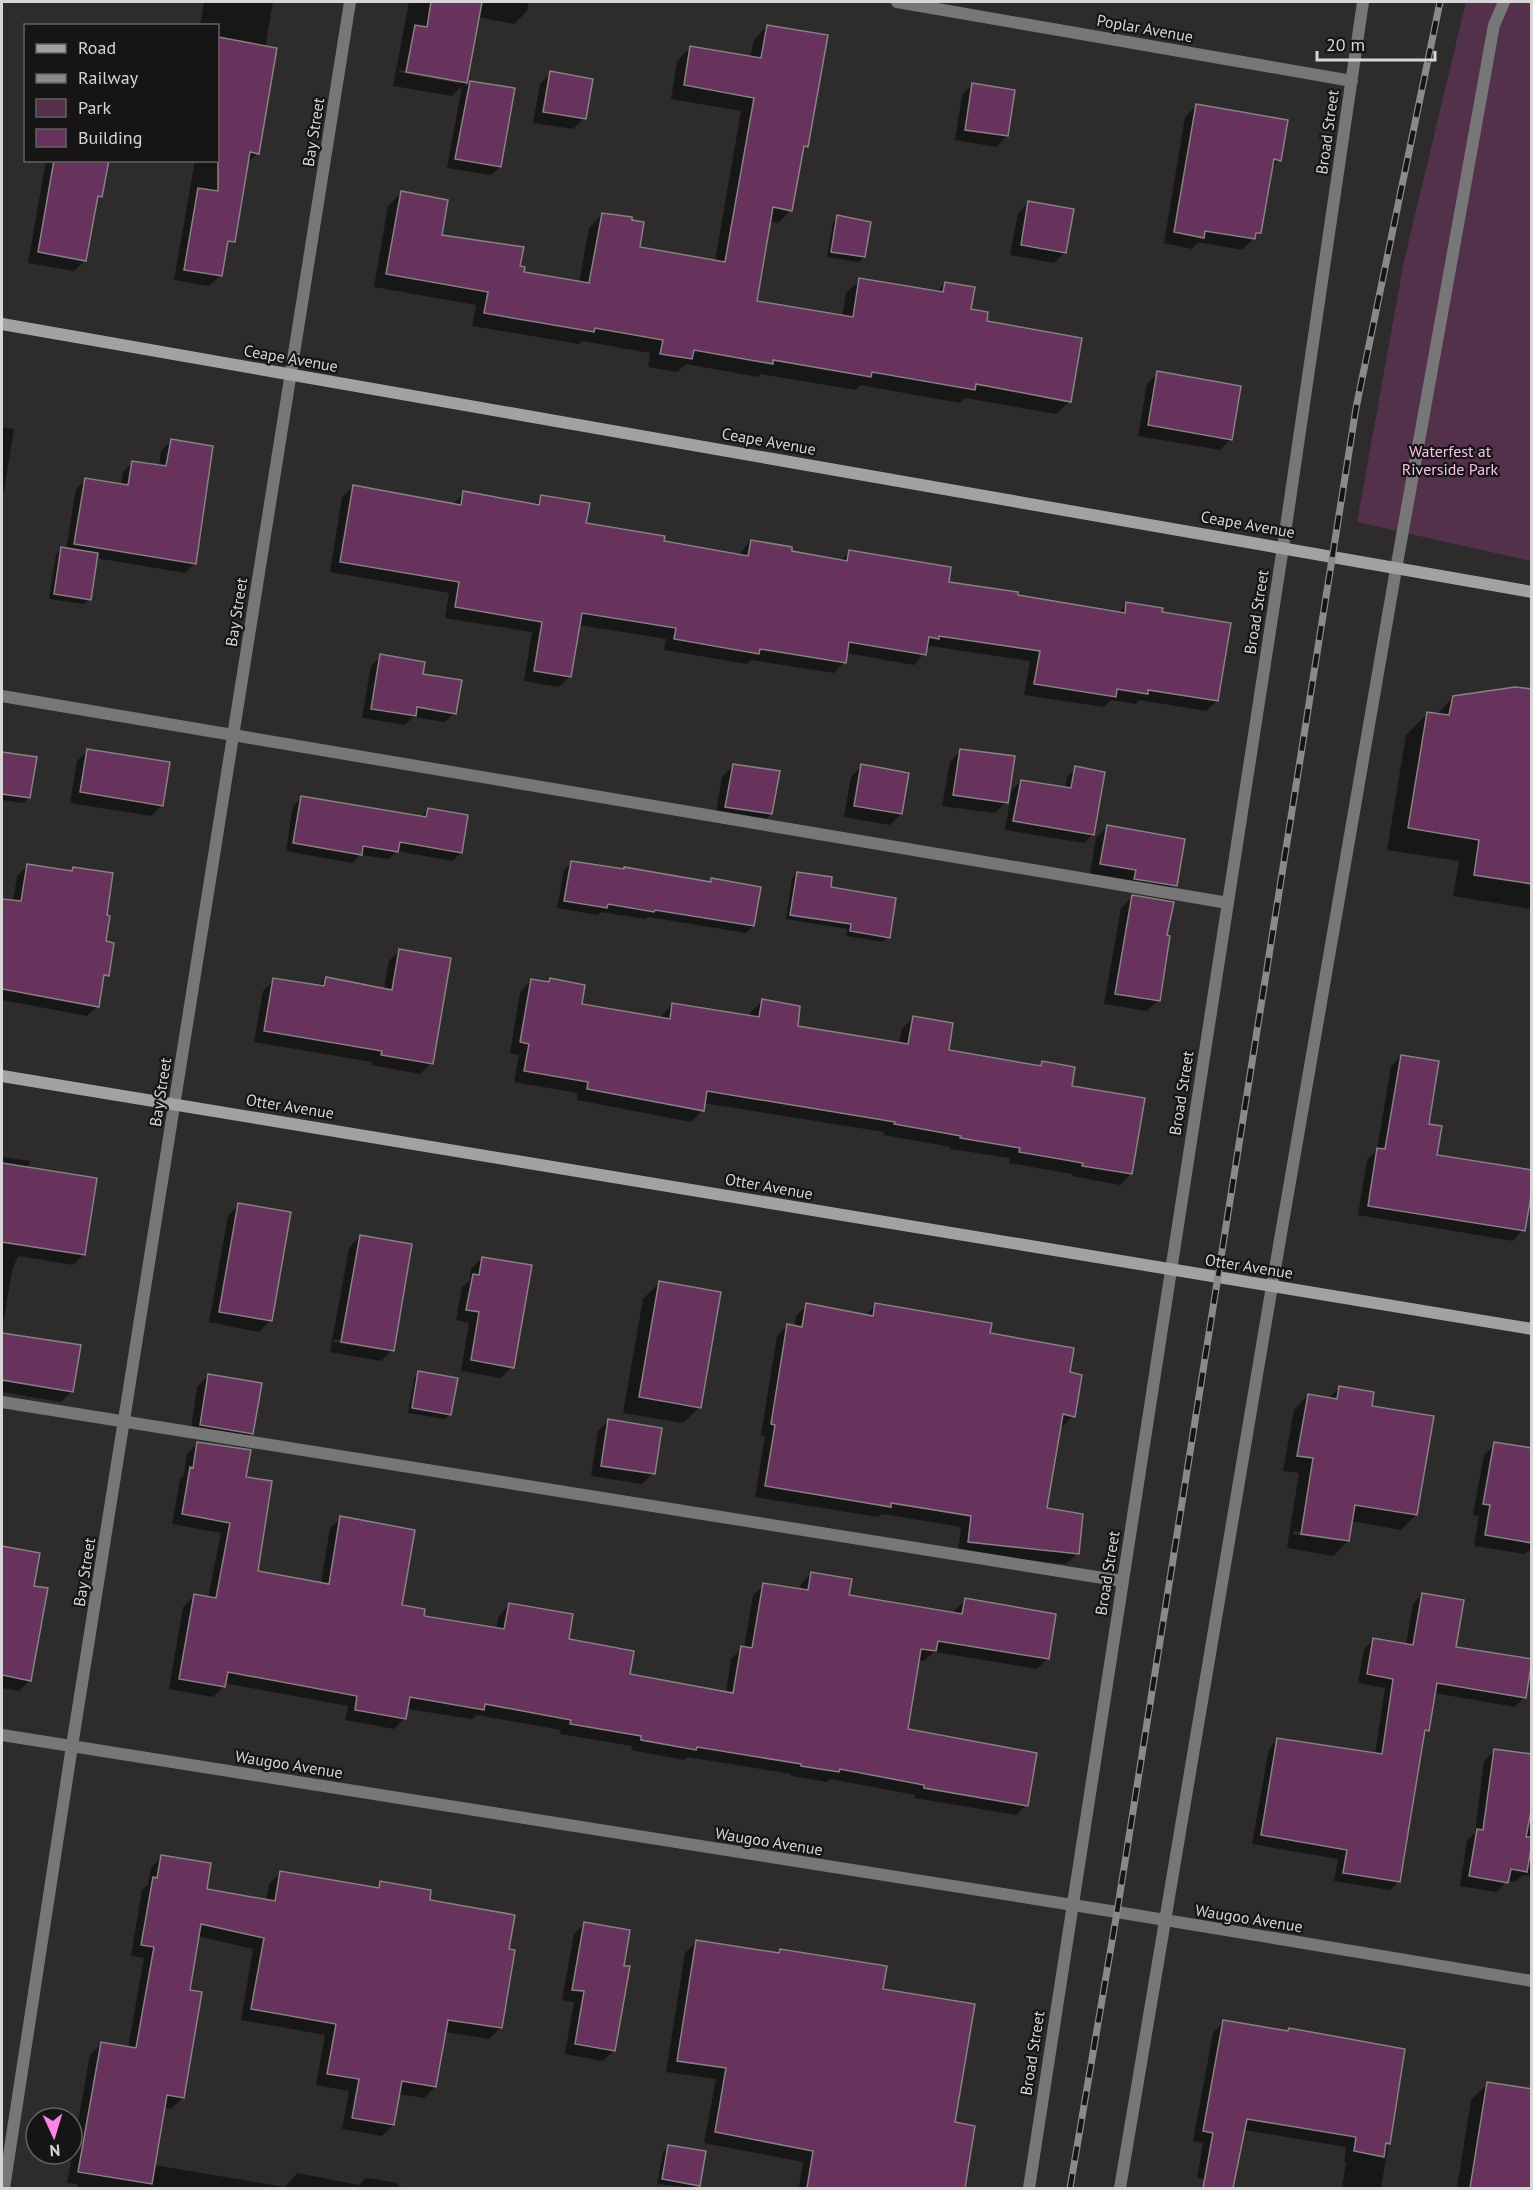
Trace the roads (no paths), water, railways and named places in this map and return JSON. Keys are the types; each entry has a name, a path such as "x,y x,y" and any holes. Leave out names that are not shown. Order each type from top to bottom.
{"street":[{"name":"Bay Street","path":"4,2188 72,1746 350,2"},
{"name":"Poplar Avenue","path":"897,2 1352,81"},
{"name":"Broad Street","path":"1029,2188 1283,547 1363,2"},
{"path":"1120,2188 1396,569 1494,25 1504,2"},
{"name":"Ceape Avenue","path":"2,324 1532,592"},
{"path":"2,696 1228,903"},
{"name":"Otter Avenue","path":"2,1076 1532,1329"},
{"path":"2,1402 1122,1581"},
{"name":"Waugoo Avenue","path":"2,1735 1071,1905 1532,1981"}],"railway":[{"path":"1070,2188 1117,1912 1356,408 1440,2"}],"park label":[{"name":"Waterfest at Riverside Park","path":"1450,460"}]}
